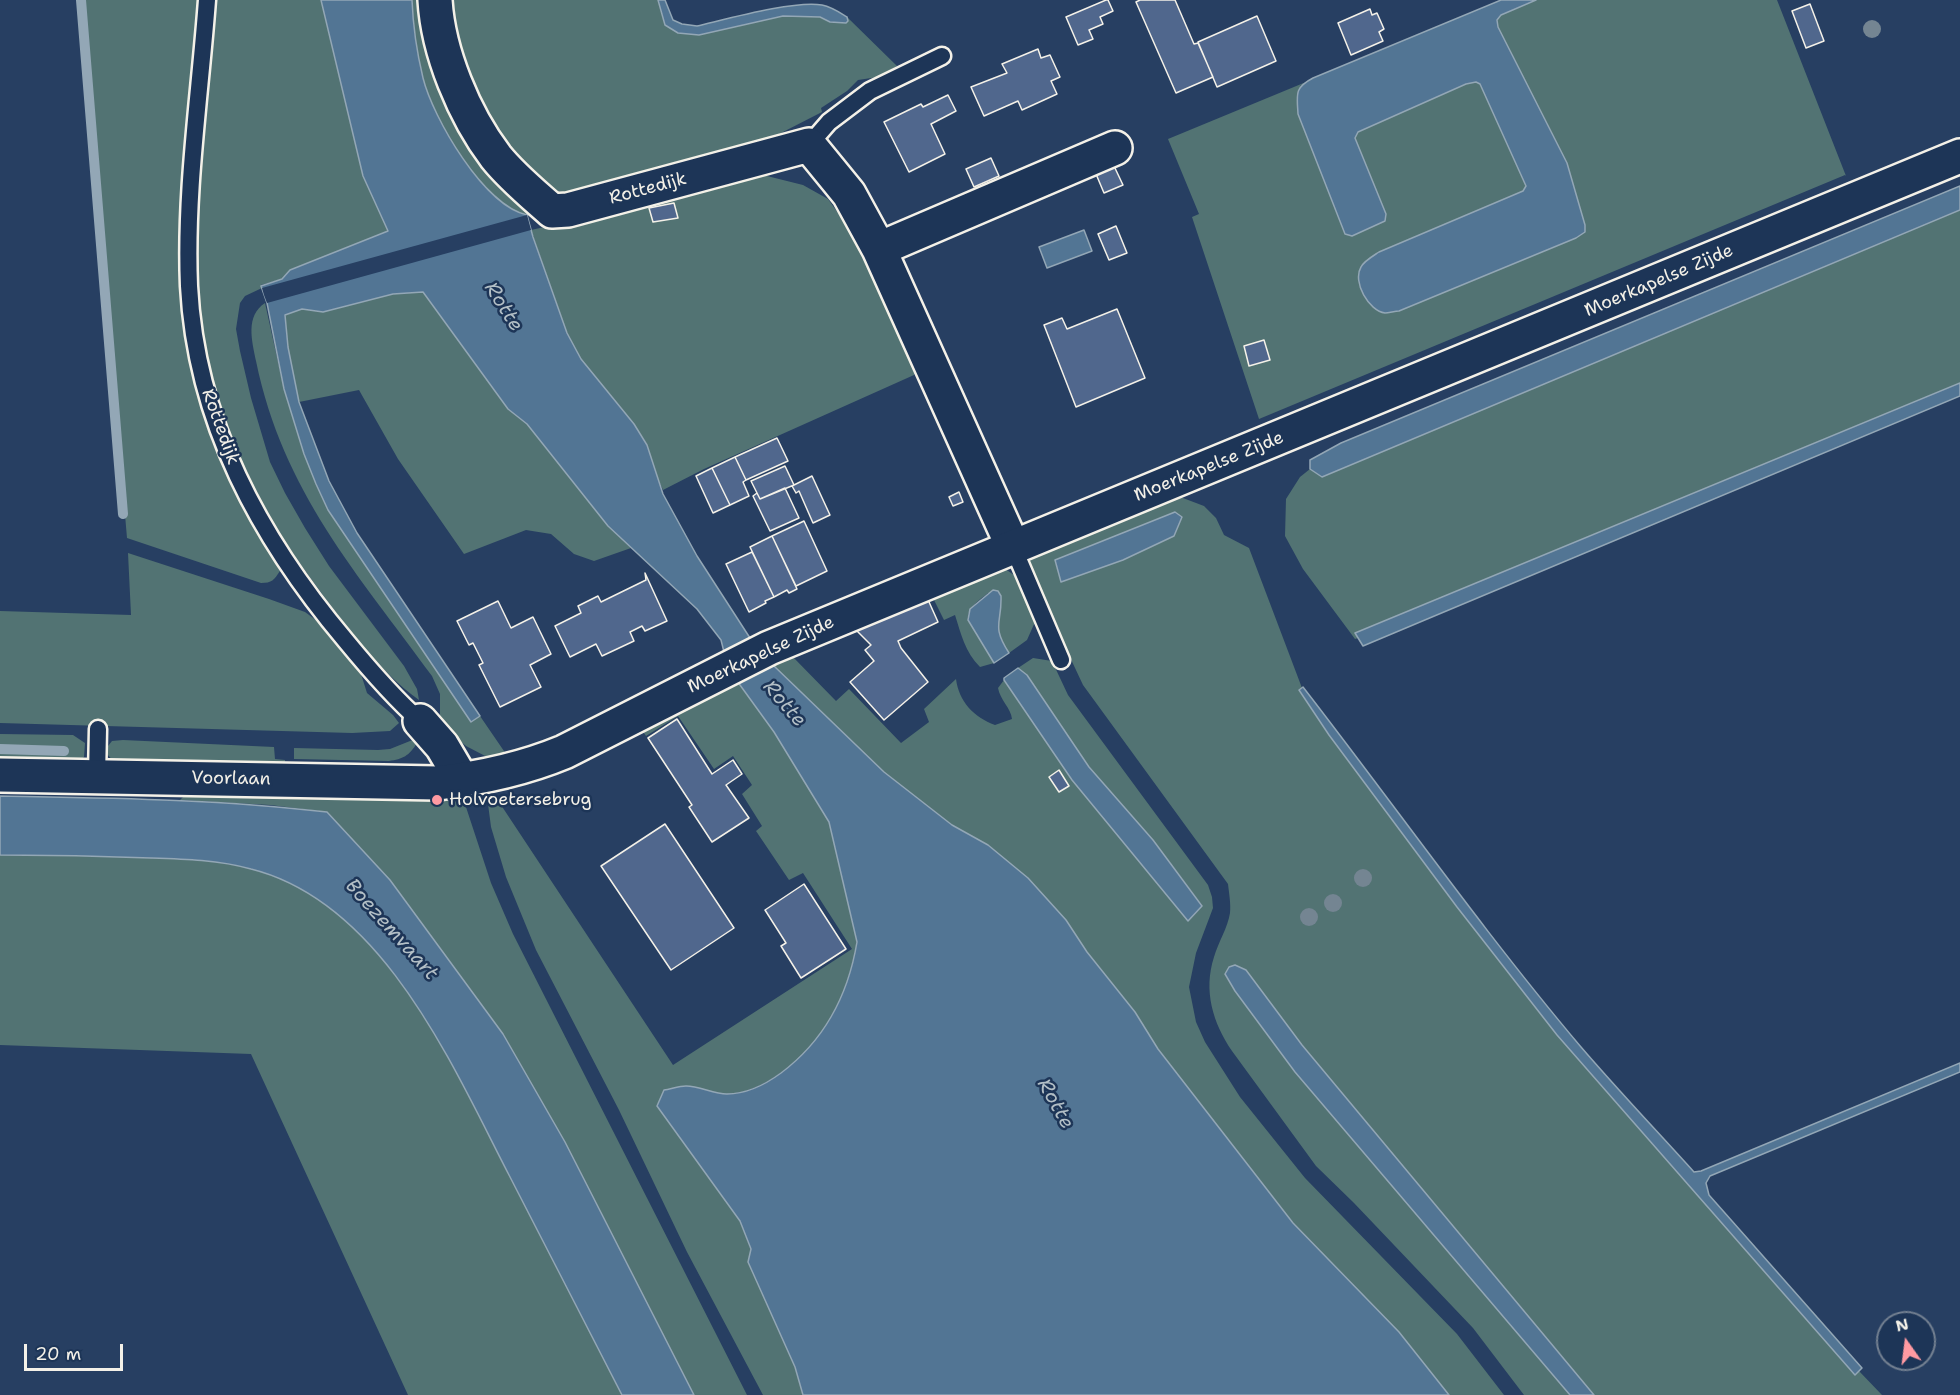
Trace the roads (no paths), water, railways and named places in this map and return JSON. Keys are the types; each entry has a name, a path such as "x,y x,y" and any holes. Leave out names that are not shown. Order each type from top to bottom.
{"street":[{"name":"Rottedijk","path":"435,0 451,72 467,109 496,156 512,175 552,211 568,210 809,145"},
{"path":"809,145 849,194 879,249 1012,547"},
{"path":"879,249 1115,148"},
{"name":"Moerkapelse Zijde","path":"462,780 510,771 564,752 769,648 1960,156"},
{"name":"Rottedijk","path":"420,721 442,746 462,780"},
{"name":"Voorlaan","path":"0,775 437,783 462,780"}],"lane":[{"name":"Rottedijk","path":"207,0 189,227 189,287 196,349 206,394 220,439 240,482 283,557 312,600 378,680 420,721"},
{"path":"809,145 829,122 870,91 942,56"},
{"path":"1012,547 1062,660"},
{"path":"97,776 98,729"}],"water":[{"name":"Rotte","path":"321,0 412,0 414,30 421,69 437,115 449,137 478,178 494,195 511,208 527,215 567,333 581,359 634,424 647,445 663,494 697,556 750,638 774,666 884,772 952,825 988,845 1028,878 1066,920 1087,952 1135,1012 1158,1049 1293,1223 1399,1332 1449,1395 803,1395 795,1367 748,1262 751,1249 740,1221 657,1106 664,1090 678,1087 691,1086 727,1094 748,1090 762,1084 797,1060 822,1031 832,1015 848,981 857,942 829,822 774,732 740,685 724,652 721,640 697,609 608,526 527,424 508,409 423,292 393,294 323,312 302,309 285,315 288,347 299,402 329,481 357,533 480,716 471,722 328,510 304,454 284,389 267,303 261,286 282,279 290,270 388,231 363,176"},
{"path":"658,0 665,0 673,20 697,26 761,11 810,4 832,8 847,17 848,21 846,23 830,22 820,17 783,16 699,35 678,33 665,25"},
{"path":"1501,0 1536,0 1501,15 1497,20 1498,27 1567,163 1585,232 1576,238 1399,311 1385,313 1379,311 1368,302 1360,288 1359,273 1366,261 1379,252 1523,191 1526,186 1480,84 1476,82 1466,84 1358,132 1355,138 1386,214 1385,221 1352,236 1345,234 1298,114 1298,92 1302,85 1313,78"},
{"path":"1960,186 1960,210 1322,477 1310,469 1310,460 1341,443"},
{"path":"1084,230 1092,251 1047,268 1039,247"},
{"path":"1960,383 1960,396 1363,646 1355,633"},
{"path":"1175,512 1182,517 1174,536 1123,560 1061,582 1055,560"},
{"path":"993,590 998,591 1001,596 999,630 1009,653 994,663 968,620 970,609"},
{"path":"1018,668 1027,675 1089,767 1153,840 1202,906 1188,921 1072,780 1004,680"},
{"path":"1303,687 1474,914 1545,1003 1595,1063 1694,1172 1960,1063 1960,1072 1710,1176 1706,1183 1709,1195 1862,1368 1855,1375 1557,1035 1457,907 1329,735 1299,690"},
{"name":"Boezemvaart","path":"0,796 204,802 327,812 390,880 503,1034 565,1142 694,1395 622,1395 463,1085 437,1039 408,993 376,951 339,915 298,887 251,869 227,864 164,858 0,855"},
{"path":"1235,965 1246,970 1302,1045 1594,1395 1570,1395 1295,1072 1225,974 1229,967"}],"waterway":[{"path":"81,0 123,514"},
{"path":"0,749 64,751"}],"place":[{"name":"Holvoetersebrug","path":"437,800"}]}
